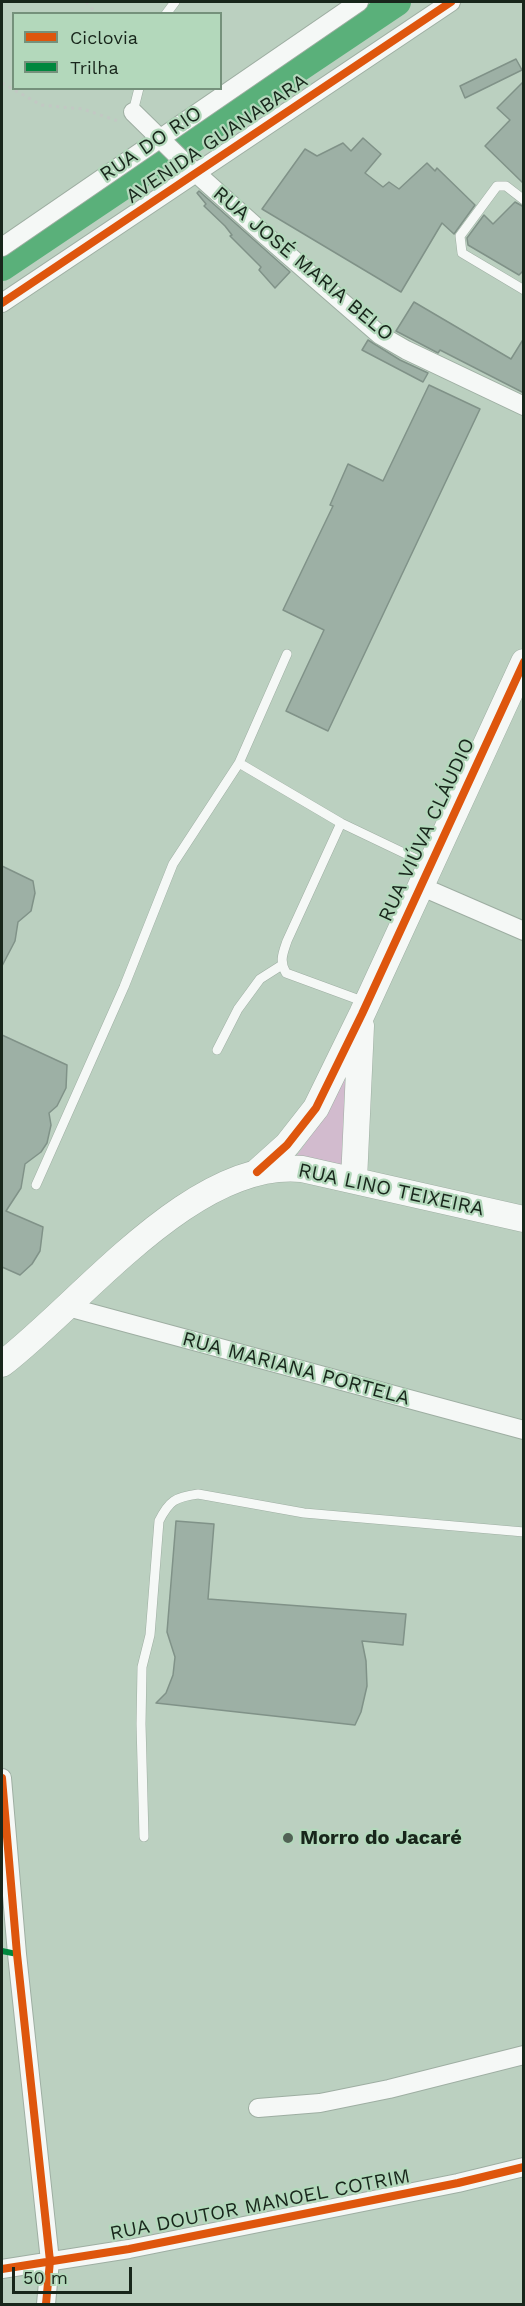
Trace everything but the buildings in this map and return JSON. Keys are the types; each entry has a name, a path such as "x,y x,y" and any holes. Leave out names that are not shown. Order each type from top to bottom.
{"street":[{"name":"RUA DO RIO","path":"2,246 165,142 359,2"},
{"name":"AVENIDA GUANABARA","path":"2,303 192,169 451,2"},
{"name":"RUA JOSÉ MARIA BELO","path":"133,112 192,169 380,335 406,350 524,406"},
{"name":"RUA VIÚVA CLÁUDIO","path":"257,1172 287,1145 309,1119 364,1008 524,662"},
{"path":"424,875 524,931"},
{"path":"354,1180 364,1008"},
{"name":"RUA LINO TEIXEIRA","path":"2,1364 68,1307 136,1243 166,1220 207,1194 257,1172 287,1168 354,1180 524,1219"},
{"name":"RUA MARIANA PORTELA","path":"68,1307 524,1430"},
{"path":"2,1778 9,1953 50,2261 46,2304"},
{"path":"258,2108 320,2103 389,2089 524,2055"},
{"name":"RUA DOUTOR MANOEL COTRIM","path":"2,2270 129,2249 458,2183 524,2167"}],"lane":[{"path":"133,112 138,90"},
{"path":"524,200 506,186 497,186 460,236 459,243 462,253 524,290"},
{"path":"36,1185 119,998 173,864 239,763 287,654"},
{"path":"239,763 424,875"},
{"path":"341,823 287,941 282,956 282,965 286,973 364,1008"},
{"path":"217,1050 238,1009 260,980 282,965"},
{"path":"144,1837 142,1667 150,1635 159,1521 167,1506 181,1496 198,1494 304,1514 524,1532"}],"path":[{"path":"14,90 41,105 83,109 120,121 127,120 133,112"}],"shaded area":[{"path":"347,1059 345,1167 294,1159 318,1123"}],"waterway":[{"path":"2,267 397,2"}],"marked path":[{"path":"2,1951 17,1954"}],"cycle path":[{"path":"2,303 451,2"},
{"path":"257,1172 287,1145 316,1108 362,1014 524,662"},
{"path":"2,1778 17,1954 50,2261 46,2304"},
{"path":"2,2269 129,2249 458,2183 524,2167"}],"place":[{"name":"Morro do Jacaré","path":"288,1838"}]}
